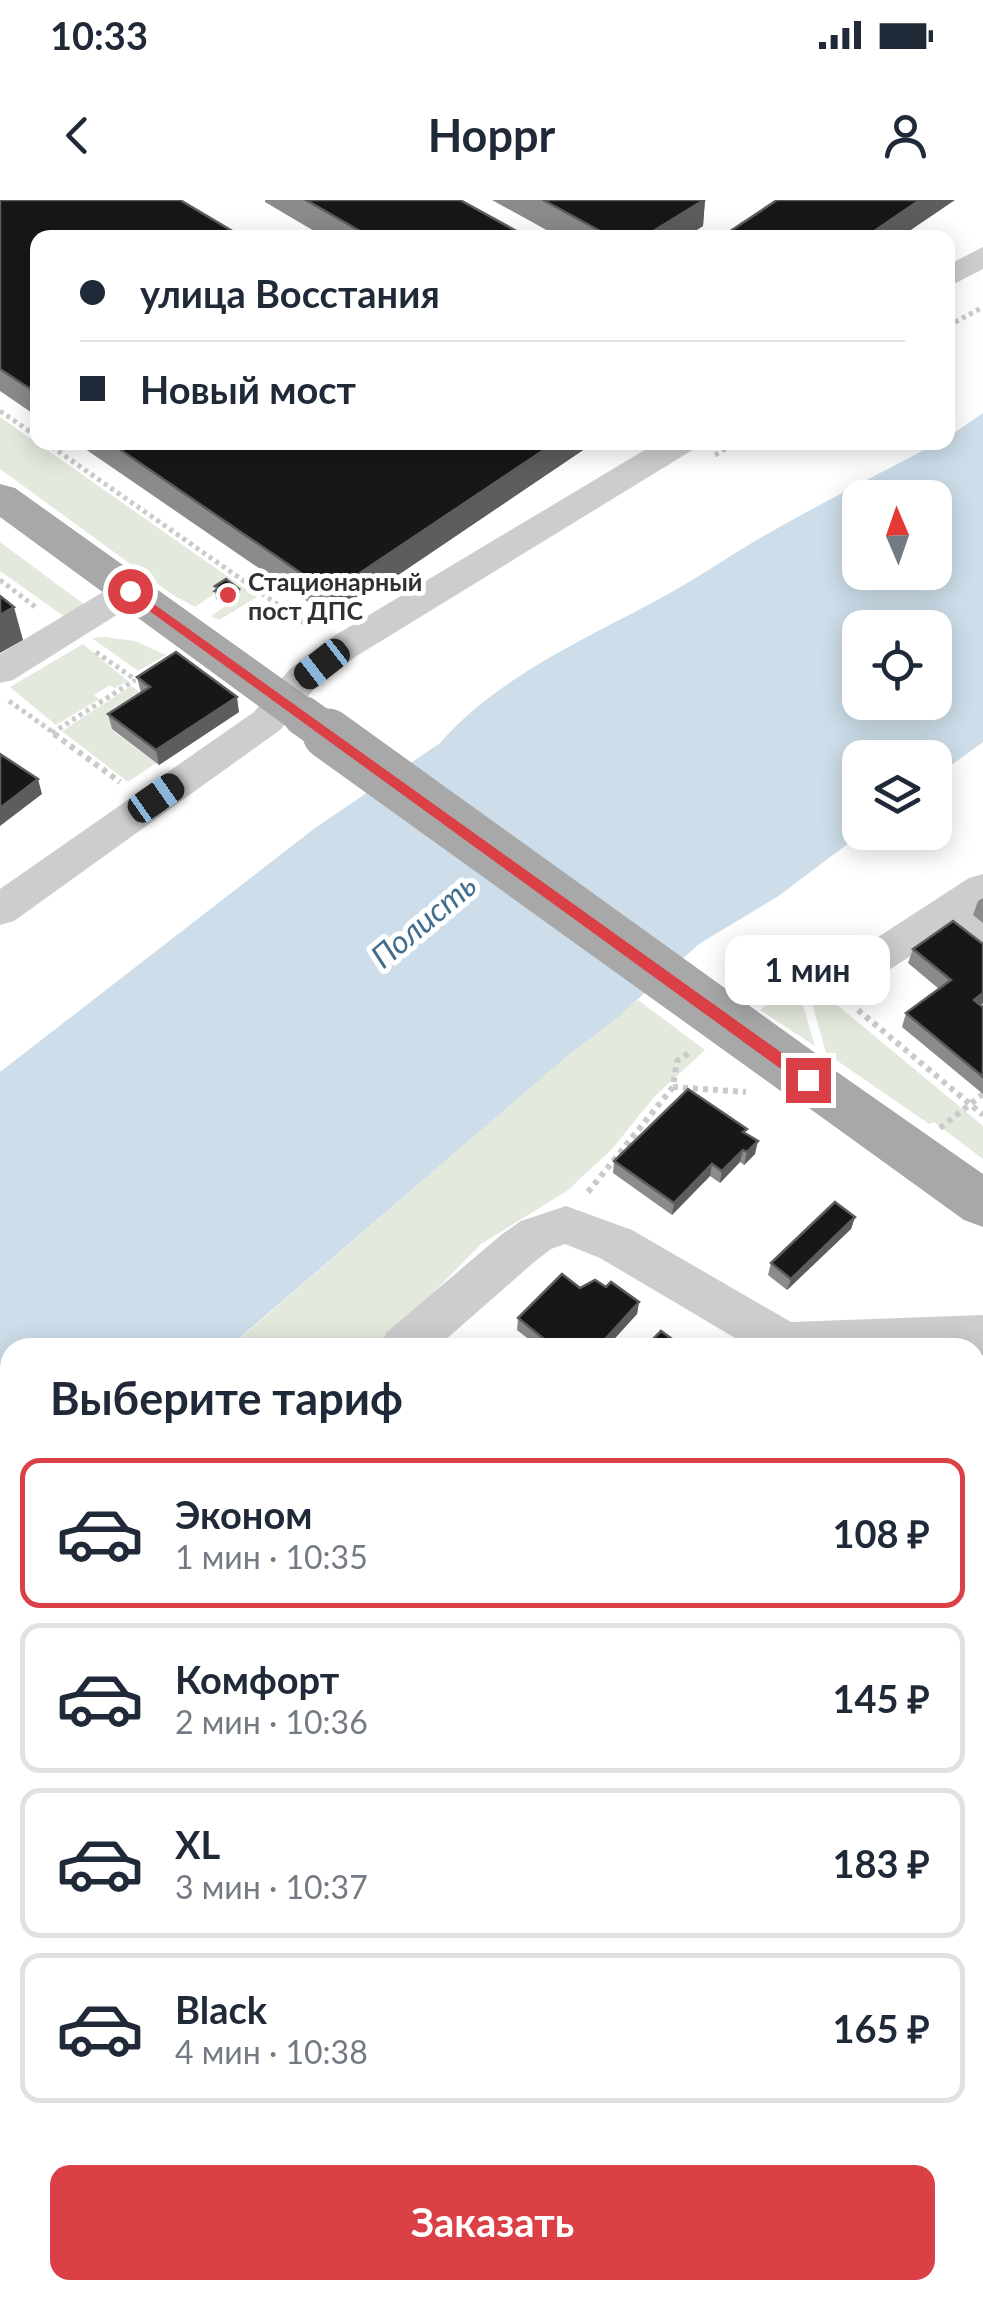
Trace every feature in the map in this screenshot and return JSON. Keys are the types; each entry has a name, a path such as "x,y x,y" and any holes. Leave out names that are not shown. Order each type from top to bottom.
{"main road":[{"path":"0,497 983,1204"}],"street":[{"path":"955,274 983,256"},
{"path":"0,910 267,721 294,709 302,679 342,648 669,450"},
{"path":"0,672 130,591"},
{"path":"838,983 983,889"},
{"path":"945,914 983,944"},
{"path":"414,1338 527,1242 566,1225 616,1244 776,1338"},
{"path":"908,1338 983,1335"}],"path":[{"path":"955,322 983,306"},
{"path":"0,411 30,432"},
{"path":"57,450 342,648"},
{"path":"52,733 147,672"},
{"path":"0,694 130,789"},
{"path":"758,1004 786,986 838,983 853,1006 983,1116"},
{"path":"566,1225 604,1171 673,1087 677,1061 693,1050"},
{"path":"673,1087 752,1093"},
{"path":"940,1128 983,1094"}],"shaded area":[{"path":"0,417 30,438 30,450 47,450 257,597 219,620 211,616 241,596 226,586 195,607 0,469"},
{"path":"0,542 85,605 65,617 0,571"},
{"path":"92,638 135,641 166,655 138,671"},
{"path":"83,644 128,681 115,688 110,685 94,695 99,699 56,725 10,687"},
{"path":"131,686 154,702 112,730 156,763 128,782 62,731"},
{"path":"793,989 800,995 815,1046 760,1010"},
{"path":"818,989 983,1126 983,1159 934,1122 929,1124 826,1053 809,992"},
{"path":"638,1000 705,1050 654,1097 613,1148 567,1191 481,1244 389,1338 241,1338 567,1055"}],"water":[{"name":"Полисть","path":"983,413 983,742 952,765 952,740 842,740 842,848 780,895 699,944 239,1338 0,1338 0,1072 315,828 440,743 518,677 681,587 842,493 842,590 952,590 952,480 867,480 924,450 955,450 955,432"}],"building":[{"path":"0,200 180,200 231,230 30,230 30,389 0,369"},
{"path":"306,200 460,200 514,230 358,230"},
{"path":"543,200 704,200 655,230 598,230"},
{"path":"777,200 920,200 876,230 732,230"},
{"path":"121,450 544,450 330,593"},
{"path":"226,579 239,589 228,595 215,591 219,588 215,586"},
{"path":"0,596 14,607 0,615"},
{"path":"176,652 237,697 156,750 108,714 150,687 137,677"},
{"path":"0,754 38,779 0,808"},
{"path":"953,921 983,944 983,993 974,1000 983,1007 983,1077 906,1013 951,980 913,949"},
{"path":"688,1089 747,1129 743,1132 758,1141 722,1171 712,1164 674,1203 614,1161"},
{"path":"835,1202 855,1217 791,1279 771,1263"},
{"path":"562,1274 580,1288 595,1280 606,1287 611,1282 639,1302 606,1338 543,1338 518,1318"}],"place":[{"name":"Стационарный пост ДПС","path":"228,595"}],"route":[{"path":"130,591 808,1080"}]}
